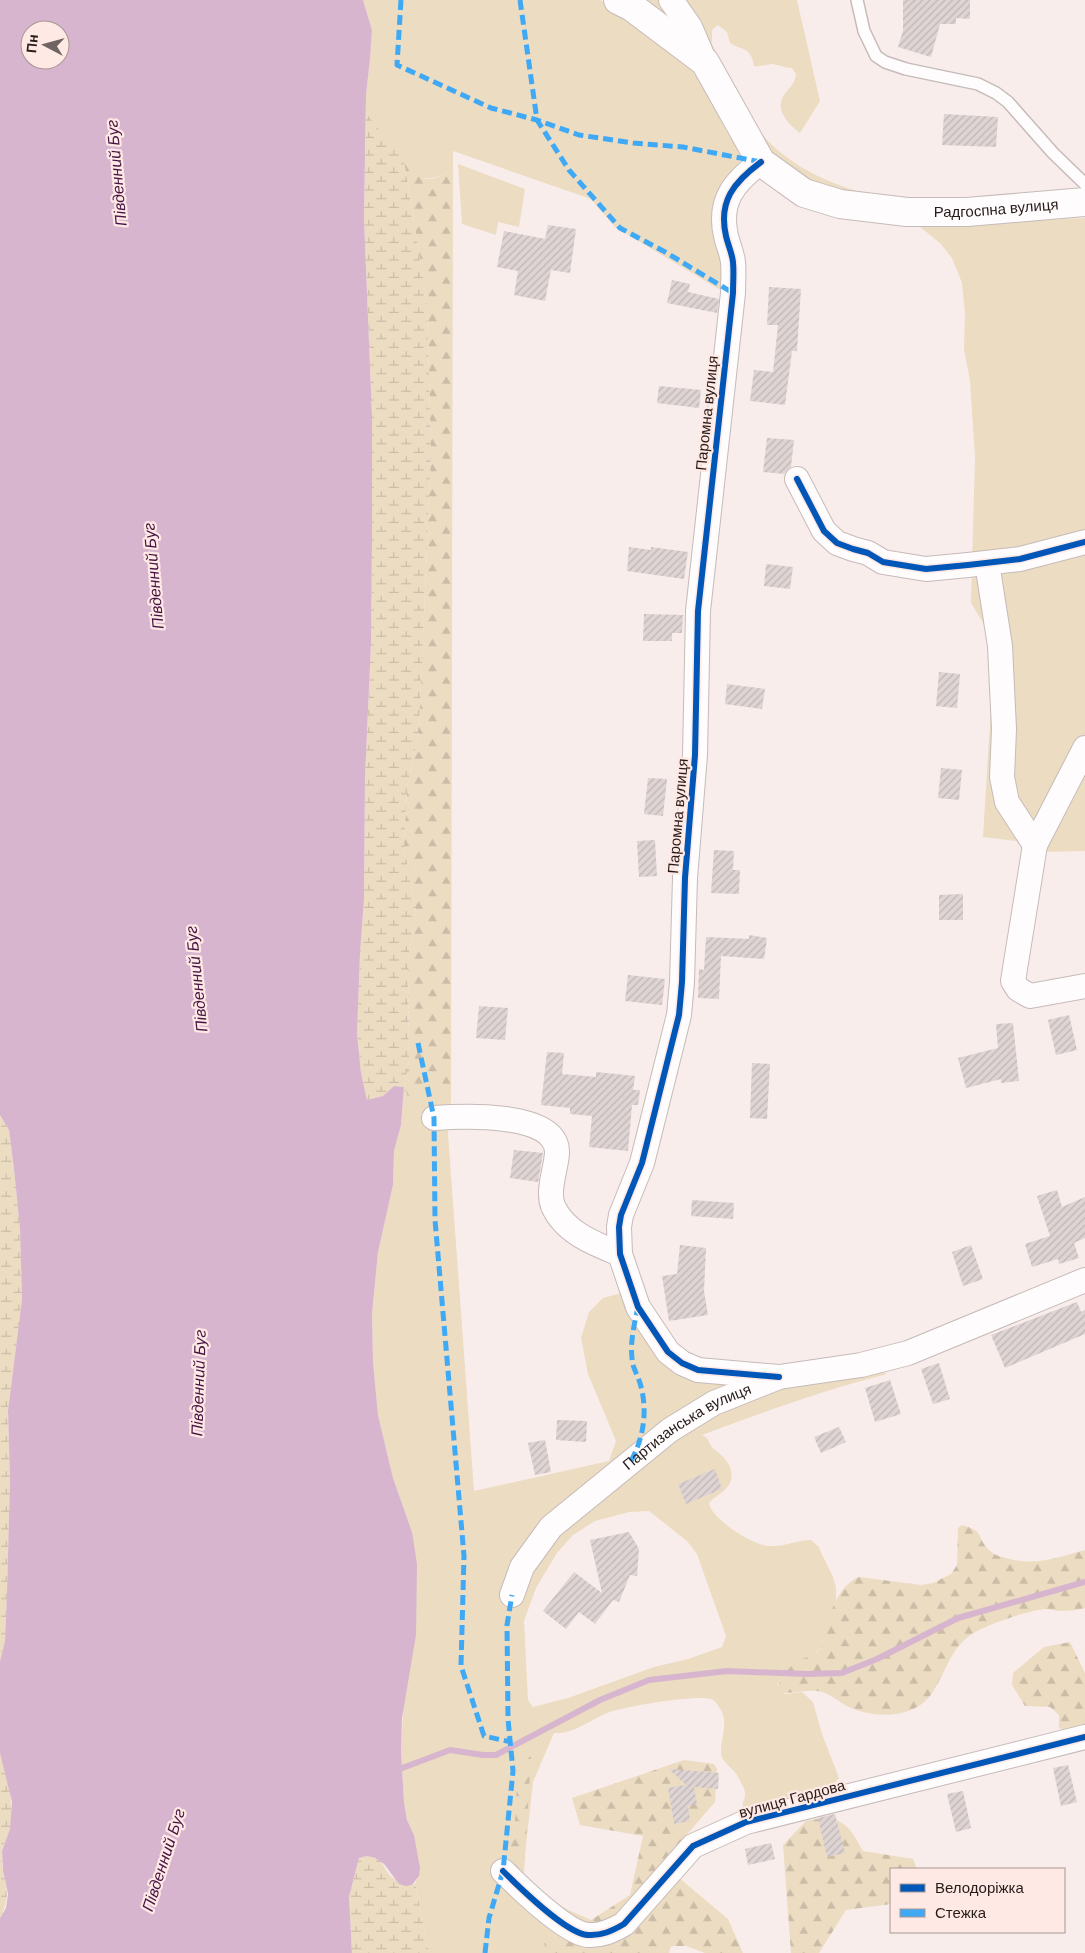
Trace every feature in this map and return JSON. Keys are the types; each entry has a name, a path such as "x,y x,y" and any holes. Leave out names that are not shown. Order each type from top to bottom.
{"street":[{"path":"618,0 632,8 705,62"},
{"path":"671,0 690,27 705,62 761,162"},
{"name":"Радгоспна вулиця","path":"761,162 804,193 840,204 907,212 967,212 1085,202"},
{"name":"Паромна вулиця","path":"761,162 735,183 728,196 725,209 725,235 733,262 732,293 698,611 696,755 685,878 683,974 679,1014 642,1163 621,1215 619,1227 620,1254 638,1307 668,1352 682,1363 698,1370 779,1377"},
{"path":"797,480 824,531 837,542 852,549 868,553 882,562 926,569 987,563 1020,559 1085,542"},
{"path":"987,563 1000,646 1004,730 1002,777 1007,802 1035,845"},
{"path":"1085,748 1035,845 1013,981 1018,989 1030,996 1085,986"},
{"path":"434,1118 471,1115 519,1121 532,1125 547,1134 557,1150 552,1204 559,1217 568,1227 581,1236 596,1245 620,1254"},
{"name":"Партизанська вулиця","path":"512,1595 522,1567 551,1526 670,1430 714,1402 779,1377 861,1365 908,1353 1085,1280"},
{"name":"вулиця Гардова","path":"503,1870 529,1896 572,1930 586,1936 610,1932 624,1924 693,1846 746,1822 1085,1737"}],"lane":[{"path":"857,0 864,31 876,56 885,62 906,69 978,84 996,93 1008,102 1053,153 1085,184"}],"green space":[{"path":"363,0 600,0 664,40 685,60 699,79 739,153 727,294 615,227 591,199 453,151 453,169 434,178 414,175 366,113 372,30"},
{"path":"625,0 797,0 820,101 800,133 784,117 781,106 784,95 795,80 796,74 792,68 771,64 754,66 751,55 748,52 730,43 727,32 718,25 712,30 712,44 757,129 779,151 804,169 818,176 846,188 914,206 817,187 773,160 709,53"},
{"path":"366,113 404,161 427,303 431,452 419,732 407,787 404,846 416,912 408,959 409,1060 404,1087 394,1086 384,1096 367,1100 361,1073 357,1034 364,899 365,777 371,643 372,416 364,219"},
{"path":"404,161 415,174 426,179 438,177 453,169 451,1109 442,1083 430,1071 411,1104 404,1087 409,1060 408,959 416,912 404,846 407,787 419,732 431,452 427,303"},
{"path":"458,164 525,189 519,227 498,222 496,235 462,224"},
{"path":"1085,218 1085,851 1039,852 1025,842 983,837 995,642 971,603 975,457 970,381 964,349 965,313 962,283 952,258 940,243 920,227 900,220 1021,221"},
{"path":"430,1070 442,1083 451,1109 447,1120 474,1491 609,1461 616,1441 588,1374 581,1338 589,1312 603,1298 622,1293 671,1366 874,1368 887,1374 794,1402 702,1435 728,1462 732,1473 729,1485 709,1503 717,1516 744,1537 762,1545 785,1545 811,1540 818,1546 833,1577 836,1588 836,1600 820,1648 814,1655 802,1659 794,1665 777,1684 785,1694 802,1692 813,1702 822,1734 839,1778 831,1787 802,1798 761,1807 743,1807 744,1788 735,1772 723,1760 721,1754 724,1728 722,1712 713,1700 694,1698 646,1704 610,1712 576,1729 554,1733 533,1782 522,1881 579,1917 602,1924 678,1922 669,1953 429,1953 415,1883 419,1876 414,1835 407,1820 404,1802 401,1751 412,1532 393,1478 378,1415 373,1362 372,1314 378,1252 393,1185 394,1151 401,1125 404,1087 411,1103","holes":["649,1511 687,1541 697,1554 726,1636 722,1647 688,1659 654,1667 568,1698 533,1707 528,1700 524,1621 536,1588 557,1553 573,1535 595,1521 629,1512"]},
{"path":"0,1115 9,1130 14,1169 20,1229 22,1299 8,1411 10,1479 7,1592 5,1641 0,1661"},
{"path":"962,1525 977,1532 991,1552 1010,1559 1029,1562 1039,1561 1085,1550 1085,1608 1068,1611 1037,1610 1017,1615 978,1630 958,1646 937,1685 925,1702 905,1712 882,1715 870,1714 846,1705 826,1693 817,1691 777,1692 782,1677 789,1668 819,1650 833,1607 846,1586 859,1577 921,1585 933,1583 951,1574 957,1565 958,1528"},
{"path":"1070,1642 1085,1673 1085,1731 1070,1733 1059,1728 1059,1715 1050,1707 1025,1706 1012,1685 1013,1673 1044,1647"},
{"path":"0,1753 10,1791 12,1810 10,1829 2,1851 7,1892 0,1918"},
{"path":"531,1756 524,1874 530,1887 539,1897 591,1920 630,1895 643,1836 580,1825 572,1798 684,1760 714,1764 717,1769 715,1802 683,1839 678,1877 728,1919 743,1953 705,1953 686,1946 673,1946 656,1953 547,1953 544,1943 600,1934 526,1922 516,1915 504,1893 515,1820 517,1783 521,1763"},
{"path":"828,1817 835,1819 853,1833 863,1851 913,1859 917,1868 890,1868 890,1904 846,1910 819,1953 791,1953 783,1845 806,1821"},
{"path":"367,1856 381,1862 394,1878 412,1885 415,1883 429,1953 352,1953 349,1897 359,1858"}],"water":[{"name":"Південний Буг","path":"0,0 363,0 372,30 366,95 364,219 372,416 372,539 371,643 365,777 364,899 357,1034 361,1073 367,1100 383,1096 394,1086 404,1087 401,1125 394,1151 393,1185 378,1252 372,1314 373,1362 378,1415 393,1478 412,1532 417,1564 416,1635 402,1718 401,1751 404,1802 407,1820 414,1835 420,1868 419,1876 412,1885 406,1886 399,1884 384,1864 375,1858 367,1856 359,1858 349,1897 352,1953 0,1953 0,1918 6,1908 8,1894 3,1870 2,1851 10,1829 12,1802 0,1753 0,1661 5,1641 10,1479 8,1411 22,1299 20,1229 9,1130 0,1115"}],"building":[{"path":"903,0 970,0 970,19 956,18 956,24 940,24 931,57 898,47 903,31"},
{"path":"944,114 998,117 996,147 942,145"},
{"path":"548,225 576,229 570,273 551,270 545,301 514,295 518,271 497,267 504,231 545,239"},
{"path":"672,280 690,284 688,292 719,299 717,313 667,303"},
{"path":"769,287 801,289 797,351 792,351 785,405 750,401 754,370 773,372 778,325 767,325"},
{"path":"659,386 701,390 699,408 657,403"},
{"path":"767,438 794,440 791,467 784,474 763,472"},
{"path":"629,547 651,550 651,547 688,552 684,579 627,571"},
{"path":"766,564 793,567 790,589 764,586"},
{"path":"644,614 683,615 682,633 672,633 672,641 643,641"},
{"path":"939,672 960,674 957,708 936,706"},
{"path":"727,684 765,689 762,709 725,704"},
{"path":"941,768 962,770 959,800 938,798"},
{"path":"648,778 667,779 663,816 644,814"},
{"path":"655,840 657,876 639,877 637,841"},
{"path":"714,850 734,851 733,870 740,870 739,894 711,893"},
{"path":"963,894 963,920 939,920 939,895"},
{"path":"749,935 767,938 764,959 721,956 719,999 698,998 699,969 704,970 706,937 749,939"},
{"path":"628,975 665,979 662,1005 625,1001"},
{"path":"479,1006 508,1008 505,1040 476,1038"},
{"path":"1069,1015 1077,1050 1056,1055 1048,1020"},
{"path":"1013,1023 1019,1081 1001,1083 1001,1079 966,1088 958,1058 998,1048 996,1024"},
{"path":"547,1052 564,1053 562,1074 596,1077 596,1072 635,1076 633,1090 640,1090 638,1105 632,1105 628,1151 589,1147 592,1116 570,1114 570,1108 541,1105"},
{"path":"752,1063 770,1064 767,1119 750,1118"},
{"path":"514,1150 543,1153 538,1182 510,1178"},
{"path":"1057,1190 1062,1207 1085,1197 1085,1238 1074,1243 1079,1258 1059,1264 1058,1259 1032,1267 1025,1244 1050,1236 1037,1196"},
{"path":"692,1200 734,1203 733,1219 691,1216"},
{"path":"680,1245 706,1248 704,1291 708,1315 669,1321 662,1276 677,1274"},
{"path":"971,1245 983,1279 963,1286 952,1252"},
{"path":"1077,1302 1081,1312 1085,1310 1085,1334 1005,1368 991,1335"},
{"path":"939,1363 950,1399 933,1404 921,1369"},
{"path":"890,1380 901,1414 875,1422 865,1388"},
{"path":"557,1420 587,1421 586,1442 556,1440"},
{"path":"839,1427 846,1442 821,1453 814,1437"},
{"path":"545,1440 551,1472 535,1475 528,1443"},
{"path":"715,1469 722,1489 686,1504 678,1484"},
{"path":"629,1532 639,1549 637,1576 630,1575 619,1602 613,1600 595,1624 579,1612 566,1629 543,1611 574,1572 602,1593 590,1540"},
{"path":"1068,1765 1077,1802 1061,1806 1053,1768"},
{"path":"669,1769 719,1773 718,1789 694,1787 697,1804 688,1806 690,1821 674,1824 668,1788 686,1785"},
{"path":"963,1791 971,1828 956,1832 947,1794"},
{"path":"835,1814 845,1853 827,1857 818,1818"},
{"path":"771,1843 775,1859 748,1865 745,1849"}],"waterway":[{"path":"397,1770 450,1750 496,1755 600,1700 649,1680 727,1671 807,1674 842,1673 877,1659 958,1618 1085,1582"}],"marked path":[{"path":"401,0 397,65 491,108 537,120 579,135 633,143 683,147 761,162"},
{"path":"520,0 537,120 569,170 620,228 667,253 733,293"},
{"path":"418,1043 434,1118 435,1220 464,1556 461,1666 484,1736 511,1742"},
{"path":"631,1461 642,1433 644,1413 640,1383 632,1358 632,1336 638,1307"},
{"path":"485,1953 489,1918 503,1871 513,1771 508,1719 507,1625 512,1595"}],"cycle path":[{"path":"761,162 751,169 730,193 724,212 726,236 733,262 733,293 698,611 695,755 685,878 682,982 679,1015 642,1163 621,1215 619,1227 620,1254 638,1307 668,1352 682,1363 698,1370 779,1377"},
{"path":"797,479 824,531 837,543 868,553 883,562 926,569 968,565 1020,559 1085,542"},
{"path":"503,1871 543,1908 568,1927 588,1935 602,1934 624,1924 693,1846 746,1822 1085,1737"}]}
